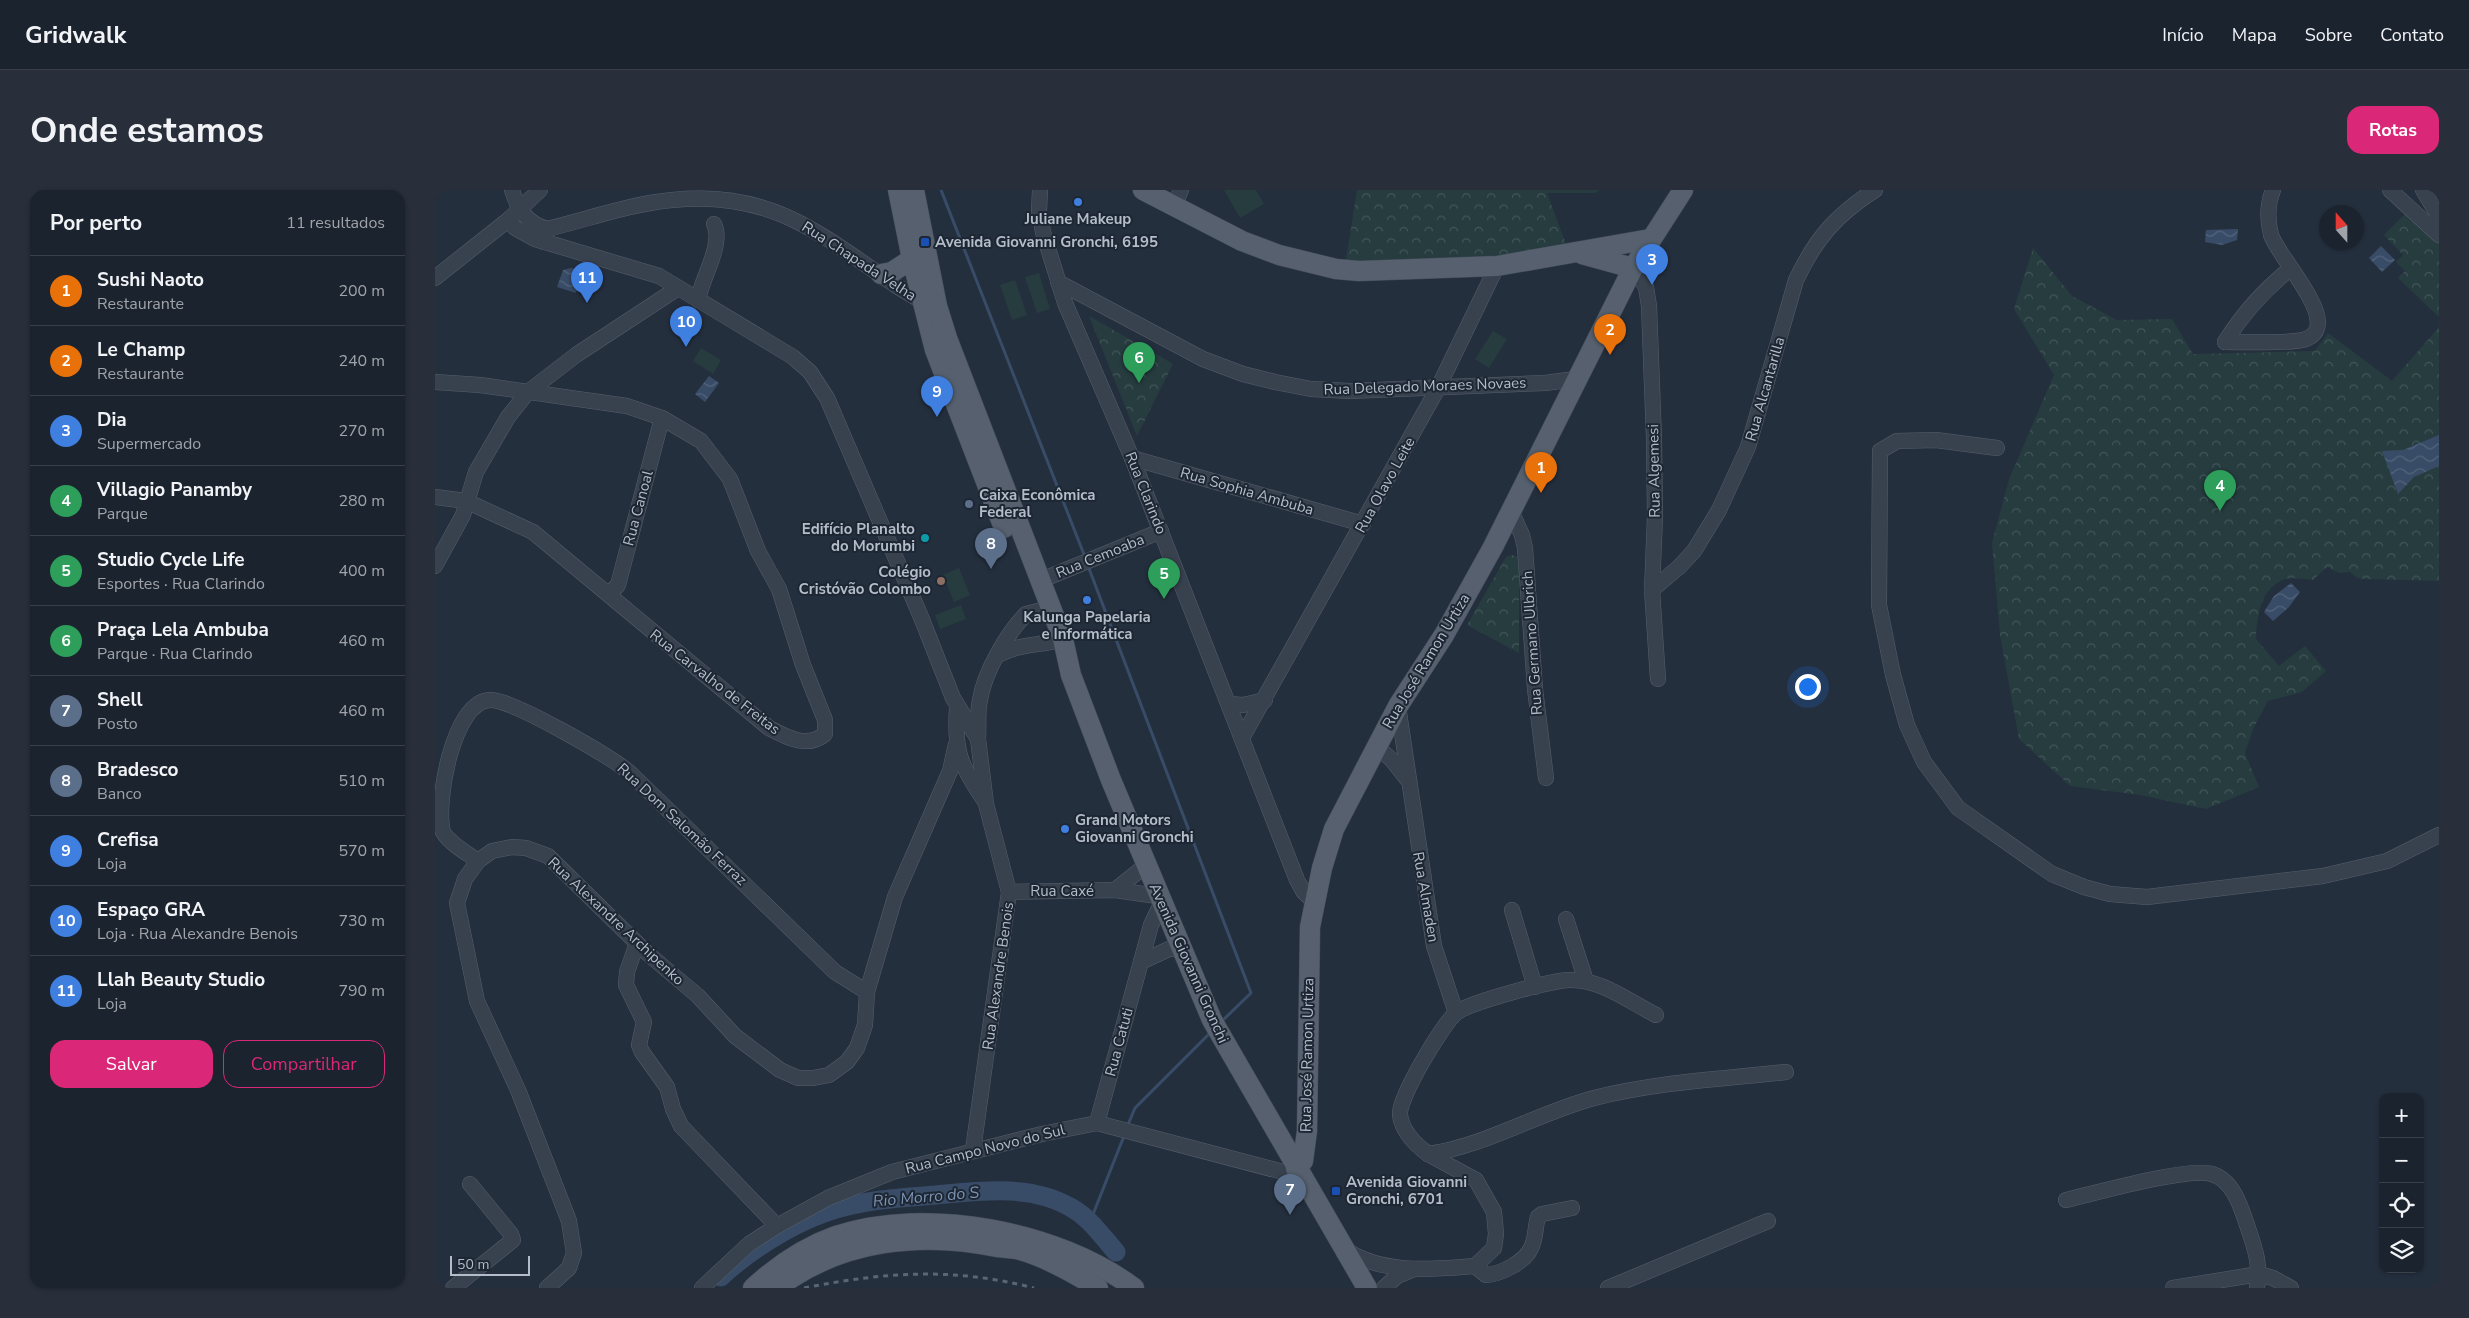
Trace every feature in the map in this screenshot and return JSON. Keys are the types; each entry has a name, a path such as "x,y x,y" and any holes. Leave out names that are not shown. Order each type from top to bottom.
{"main road":[{"name":"Avenida Giovanni Gronchi","path":"898,190 912,259 955,363 1039,581 1045,612"},
{"name":"Avenida Giovanni Gronchi","path":"914,190 935,350 948,387 1071,675 1159,900 1212,1020 1296,1169 1367,1288"},
{"name":"Rua José Ramon Urtiza","path":"1296,1169 1303,1161 1307,1131 1309,958 1314,902 1322,868 1335,829 1398,706 1444,635 1511,511 1575,379 1633,268 1683,190"},
{"path":"1152,192 1178,198 1242,241 1279,254 1336,269 1384,270 1497,266 1650,239"},
{"path":"1577,253 1633,268"},
{"path":"881,274 892,272 912,259"},
{"path":"753,1288 791,1258 818,1243 855,1232 915,1223 972,1227 1026,1238 1075,1254 1122,1279 1134,1288"},
{"path":"777,1288 796,1274 832,1256 883,1242 910,1240 965,1240 1019,1250 1064,1267 1099,1288"}],"street":[{"path":"512,190 514,215"},
{"path":"435,278 514,215 540,190"},
{"name":"Rua Clarindo","path":"1040,190 1039,212 1065,303 1132,458 1297,880 1303,891 1314,902"},
{"name":"Rua Alcantarilla","path":"1652,590 1679,568 1694,551 1719,510 1748,447 1796,280 1805,261 1816,242 1833,222 1855,203 1875,190"},
{"path":"2273,190 2268,202 2271,236 2318,313 2319,321 2316,330 2303,340 2225,342 2249,307 2266,288 2290,268"},
{"path":"2390,190 2439,235"},
{"path":"2405,204 2422,190 2439,217"},
{"name":"Rua Chapada Velha","path":"545,235 607,212 671,200 722,199 775,211 814,229 881,274 929,303"},
{"name":"Rua Alexandre Benois","path":"514,215 515,228 527,235 545,235 650,272 793,357 817,382 841,428 921,616 958,725 965,771 986,804"},
{"path":"699,300 701,285 717,243 717,230 714,224"},
{"name":"Rua Olavo Leite","path":"1243,738 1438,388 1497,266"},
{"name":"Rua Algemesi","path":"1633,268 1646,287 1649,306 1654,439 1652,590 1658,679"},
{"name":"Rua Delegado Moraes Novaes","path":"1058,282 1197,356 1243,374 1285,384 1331,391 1545,383 1575,379"},
{"path":"435,566 460,521 476,472 508,417 528,392 576,356 678,288"},
{"name":"Rua Carvalho de Freitas","path":"435,382 604,402 662,418 701,441 730,479 758,551 779,589 801,659 825,720 825,734 817,739 803,741 785,737 769,728 533,532 467,501 435,497"},
{"name":"Rua Canoal","path":"609,594 618,585 662,418"},
{"path":"1997,448 1937,440 1897,441 1881,451 1879,605 1893,675 1907,725 1925,762 1958,808 2052,874 2084,887 2110,894 2147,897 2323,876 2387,861 2439,835"},
{"name":"Rua Sophia Ambuba","path":"1132,458 1363,524"},
{"name":"Rua Germano Ulbrich","path":"1511,511 1522,535 1525,548 1535,689 1546,778"},
{"name":"Rua Cemoaba","path":"1039,581 1161,531"},
{"name":"Rua Alexandre Archipenko","path":"547,1288 569,1268 574,1253 573,1237 545,1156 473,990 457,904 460,889 478,861 500,848 519,847 538,851 562,868 637,943 698,996 735,1036 780,1070 798,1078 829,1075 847,1062 857,1048 865,1025 867,992 895,897 950,771 958,725 980,699 998,654 1020,620 1026,614 1045,612"},
{"path":"998,654 1023,645 1057,641"},
{"name":"Rua Alexandre Archipenko","path":"978,739 980,699"},
{"name":"Rua Dom Salomão Ferraz","path":"478,861 457,846 443,831 437,794 441,774 461,722 475,705 491,700 512,706 546,723 604,754 629,772 835,972 867,992"},
{"path":"1229,704 1243,705 1265,700"},
{"name":"Rua Almaden","path":"1398,706 1405,745 1407,779 1434,946 1456,1013"},
{"name":"Rua Alexandre Benois","path":"958,725 978,739 986,804 1009,892 973,1150"},
{"name":"Rua Almaden","path":"1376,746 1392,760 1407,779"},
{"name":"Rua Alexandre Archipenko","path":"937,801 980,756"},
{"name":"Rua Caxé","path":"1115,890 1145,866"},
{"name":"Rua Caxé","path":"1009,892 1115,890 1159,900"},
{"name":"Rua Catuti","path":"1097,1123 1159,900"},
{"path":"1512,910 1535,987"},
{"path":"1566,919 1586,981"},
{"path":"637,943 627,972 626,986 644,1022 639,1045 642,1052 667,1087 673,1109 681,1126 777,1226"},
{"path":"1141,962 1169,949 1181,949"},
{"path":"1345,1250 1363,1260 1415,1269 1475,1266 1493,1248 1496,1234 1494,1212 1476,1180 1428,1154 1411,1138 1400,1114 1405,1093 1456,1013 1477,1003 1569,980 1586,981 1607,989 1656,1015"},
{"path":"1428,1154 1448,1151 1593,1098 1657,1085 1786,1072"},
{"name":"Rua Campo Novo do Sul","path":"701,1288 749,1244 828,1198 892,1172 973,1150 1097,1123 1283,1172 1296,1169"},
{"path":"2066,1200 2191,1172 2213,1174 2231,1188 2242,1210 2259,1261 2258,1281"},
{"path":"453,1288 513,1240 511,1234 470,1184"},
{"path":"1475,1266 1486,1276 1493,1275 1527,1256 1533,1246 1538,1217 1542,1214 1572,1208"},
{"path":"1608,1288 1768,1221"},
{"path":"1384,1288 1397,1276 1415,1269"},
{"path":"2173,1288 2273,1278 2291,1288"}],"green space":[{"path":"1224,190 1256,190 1264,204 1240,218"},
{"path":"1357,190 1600,190 1595,193 1547,193 1569,252 1345,266"},
{"path":"2407,212 2439,239 2439,317 2398,278 2405,271 2396,262 2403,255 2384,235"},
{"path":"2033,248 2072,296 2117,320 2172,319 2193,354 2315,351 2328,333 2392,381 2439,327 2439,581 2364,579 2357,578 2350,572 2339,573 2327,567 2313,580 2285,579 2270,589 2261,604 2257,621 2256,639 2279,666 2305,646 2326,671 2302,692 2268,701 2253,729 2245,753 2259,787 2206,809 2140,795 2070,786 2019,739 2000,635 1992,543 2009,479 2054,375 2014,309"},
{"path":"1039,273 1050,309 1037,313 1025,277"},
{"path":"1015,280 1027,315 1012,320 1000,285"},
{"path":"1089,316 1173,364 1137,436"},
{"path":"1493,331 1507,339 1489,368 1475,359"},
{"path":"701,348 721,360 713,374 693,361"},
{"path":"1512,555 1519,557 1519,653 1467,625 1506,557"},
{"path":"959,568 970,595 954,602 943,575"},
{"path":"961,605 966,619 940,629 935,615"}],"water":[{"path":"2238,229 2237,240 2222,245 2205,242 2206,230"},
{"path":"2381,246 2395,260 2382,272 2369,258"},
{"path":"571,268 583,272 576,293 557,287 563,270"},
{"path":"709,376 719,383 705,402 695,394"},
{"path":"2439,435 2439,466 2414,477 2398,494 2382,451 2403,450"},
{"path":"2291,583 2300,592 2289,607 2273,621 2264,612 2274,596"}],"waterway":[{"path":"941,190 1085,557"},
{"path":"1088,566 1251,993 1221,1022"},
{"path":"1127,1127 1135,1108 1211,1032"},
{"path":"1090,1222 1124,1136"},
{"name":"Rio Morro do S","path":"721,1277 743,1258 769,1240 824,1213 851,1205 879,1200 970,1192 1022,1192 1055,1200 1083,1216 1116,1252"}],"railway":[{"path":"804,1288 863,1278 919,1274 975,1277 1034,1288"}],"place":[{"name":"Juliane Makeup","path":"1078,202"},
{"name":"Avenida Giovanni Gronchi, 6195","path":"925,242"},
{"name":"Dia","path":"1652,285"},
{"name":"Llah Beauty Studio","path":"587,303"},
{"name":"Espaço GRA","path":"686,347"},
{"name":"Le Champ","path":"1610,355"},
{"name":"Praça Lela Ambuba","path":"1139,383"},
{"name":"Crefisa","path":"937,417"},
{"name":"Sushi Naoto","path":"1541,493"},
{"name":"Caixa Econômica Federal","path":"969,504"},
{"name":"Villagio Panamby","path":"2220,511"},
{"name":"Edifício Planalto do Morumbi","path":"925,538"},
{"name":"Bradesco","path":"991,569"},
{"name":"Colégio Cristóvão Colombo","path":"941,581"},
{"name":"Studio Cycle Life","path":"1164,599"},
{"name":"Kalunga Papelaria e Informática","path":"1087,600"},
{"name":"Grand Motors Giovanni Gronchi","path":"1065,829"},
{"name":"Avenida Giovanni Gronchi, 6701","path":"1336,1191"},
{"name":"Shell","path":"1290,1215"}]}
